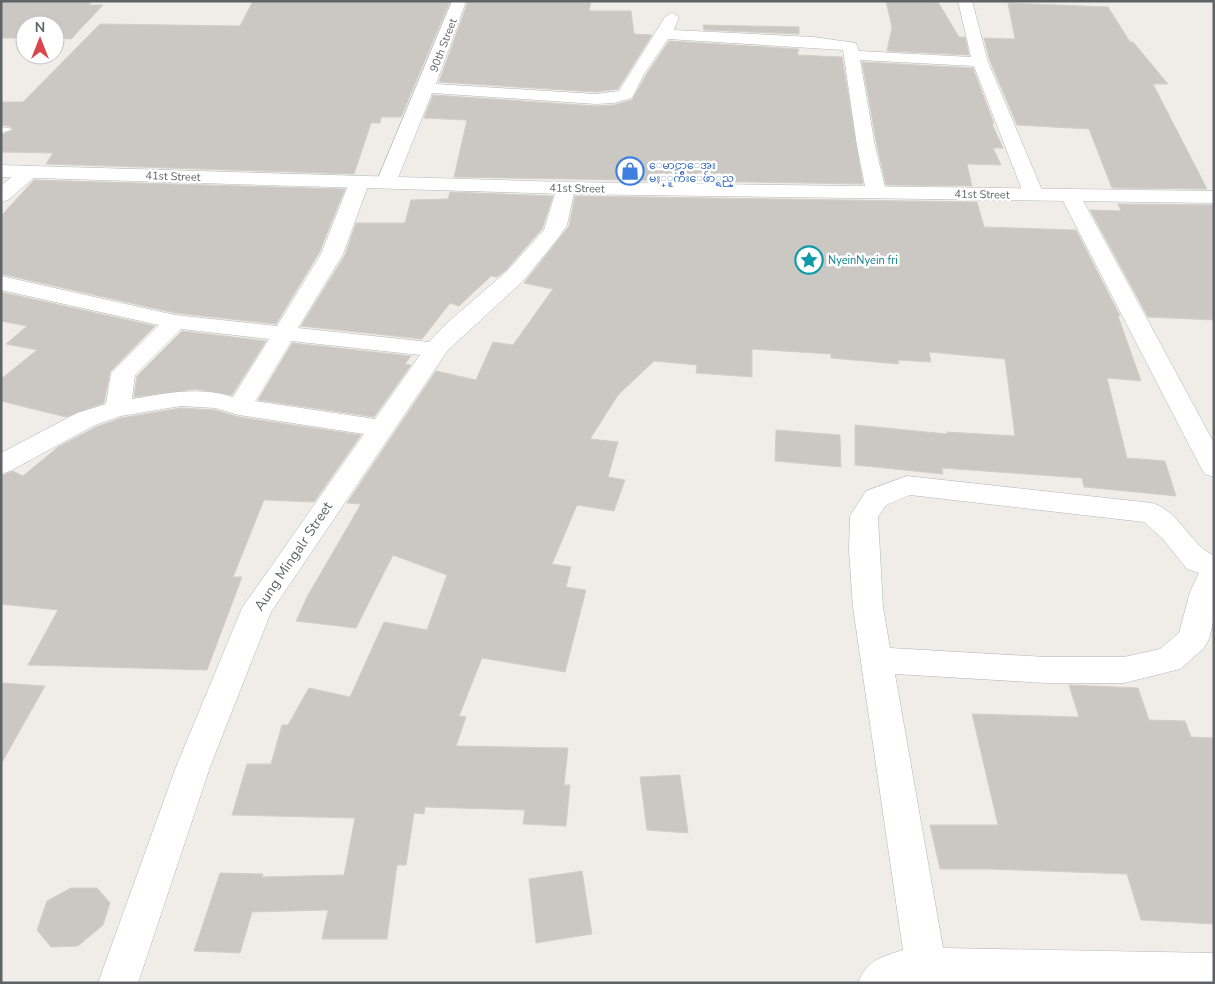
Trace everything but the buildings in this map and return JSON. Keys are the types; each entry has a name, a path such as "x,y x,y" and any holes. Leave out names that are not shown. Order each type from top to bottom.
{"street":[{"name":"90th Street","path":"386,183 426,88 459,1"},
{"path":"966,1 980,62 1034,195"},
{"path":"426,88 614,98 626,94 630,82 666,34 672,17"},
{"path":"666,34 847,45 851,47 866,146 876,191"},
{"path":"852,55 980,62"},
{"name":"41st Street","path":"1,170 359,183 565,188 876,191 1214,198"},
{"path":"1,196 30,172"},
{"path":"238,407 332,254 359,183"},
{"name":"Aung Mingalr Street","path":"118,983 193,767 257,608 379,428 435,350 453,330 515,276 552,233 557,225 565,188"},
{"path":"1070,194 1214,468"},
{"path":"1,283 175,322 435,350"},
{"path":"118,409 123,373 175,322"},
{"path":"1,466 86,418 118,409 181,398 217,400 238,407 276,411 379,428"},
{"path":"926,966 868,607 864,516 876,498 907,485 1152,513 1173,532 1197,561 1214,566"},
{"path":"876,660 1046,670 1124,670 1168,660 1193,639 1206,592 1214,573"},
{"path":"878,983 890,974 914,966 1214,973"}],"place":[{"name":"ေမာင္သာေအး မႏ္ူက်ီးေဖ်ာ္ရည္","path":"630,171"},
{"name":"NyeinNyein fri","path":"809,260"}]}
